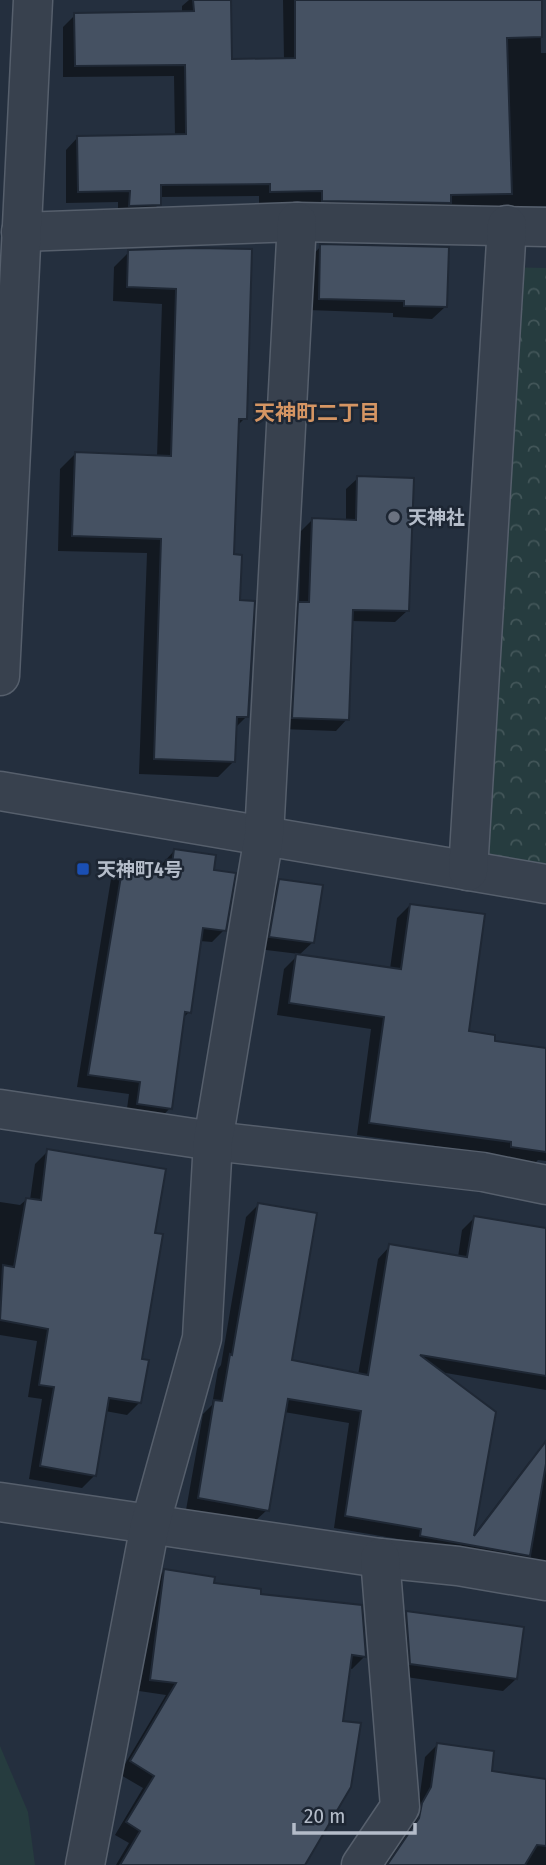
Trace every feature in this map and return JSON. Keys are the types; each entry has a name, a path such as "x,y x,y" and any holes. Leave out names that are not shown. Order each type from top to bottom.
{"street":[{"path":"0,676 33,0"},
{"path":"21,232 297,222 546,227"},
{"path":"85,1865 150,1525 202,1338 213,1141 264,836 297,222"},
{"path":"468,871 508,225"},
{"path":"0,791 546,884"},
{"path":"0,1109 213,1141 484,1172 546,1185"},
{"path":"0,1502 380,1558 458,1566 546,1581"},
{"path":"361,1865 400,1807 380,1558"}],"green space":[{"path":"499,267 546,268 546,874 471,864"},
{"path":"0,1746 28,1812 35,1865 0,1865"}],"building":[{"path":"193,0 231,0 232,59 295,58 295,0 542,0 542,37 507,38 512,194 451,195 451,203 322,201 322,191 270,192 270,184 161,185 161,205 129,206 130,191 78,192 77,136 186,134 185,65 75,66 74,13 194,11"},
{"path":"320,244 449,247 447,307 404,306 404,301 319,299"},
{"path":"252,249 247,419 239,419 234,554 242,555 240,600 255,601 248,717 237,717 235,762 154,759 161,539 72,536 75,452 171,456 176,289 127,287 128,250"},
{"path":"357,476 414,478 409,611 353,610 349,720 292,718 298,602 309,602 312,518 356,520"},
{"path":"174,849 216,855 214,870 236,873 226,931 203,928 191,1013 185,1012 172,1109 137,1104 140,1082 88,1075 123,864 171,871"},
{"path":"279,879 323,885 314,943 269,937"},
{"path":"410,904 485,914 469,1031 495,1035 495,1041 546,1048 546,1152 511,1147 511,1142 369,1123 384,1017 289,1003 296,954 401,969"},
{"path":"47,1149 166,1169 155,1233 163,1234 142,1359 149,1360 141,1403 109,1398 96,1476 40,1466 54,1387 39,1385 48,1329 0,1320 3,1265 14,1267 26,1198 41,1200"},
{"path":"258,1203 317,1213 292,1360 368,1375 389,1244 467,1257 474,1216 546,1228 546,1376 420,1355 496,1412 474,1536 546,1441 546,1464 530,1556 420,1536 421,1529 345,1516 361,1411 288,1399 269,1511 198,1498 214,1400 222,1401 230,1354 232,1355"},
{"path":"164,1569 215,1577 214,1583 261,1589 261,1594 362,1605 366,1657 352,1655 343,1721 361,1723 351,1787 305,1865 120,1865 140,1831 126,1822 154,1776 130,1761 176,1683 150,1680"},
{"path":"406,1611 524,1627 517,1679 410,1664"},
{"path":"437,1743 494,1751 492,1771 546,1779 546,1846 537,1845 525,1865 387,1865 419,1818 422,1803 431,1787"}],"place":[{"name":"天神社","path":"394,517"},
{"name":"天神町4号","path":"83,869"}],"district":[{"name":"天神町二丁目","path":"317,413"}]}
